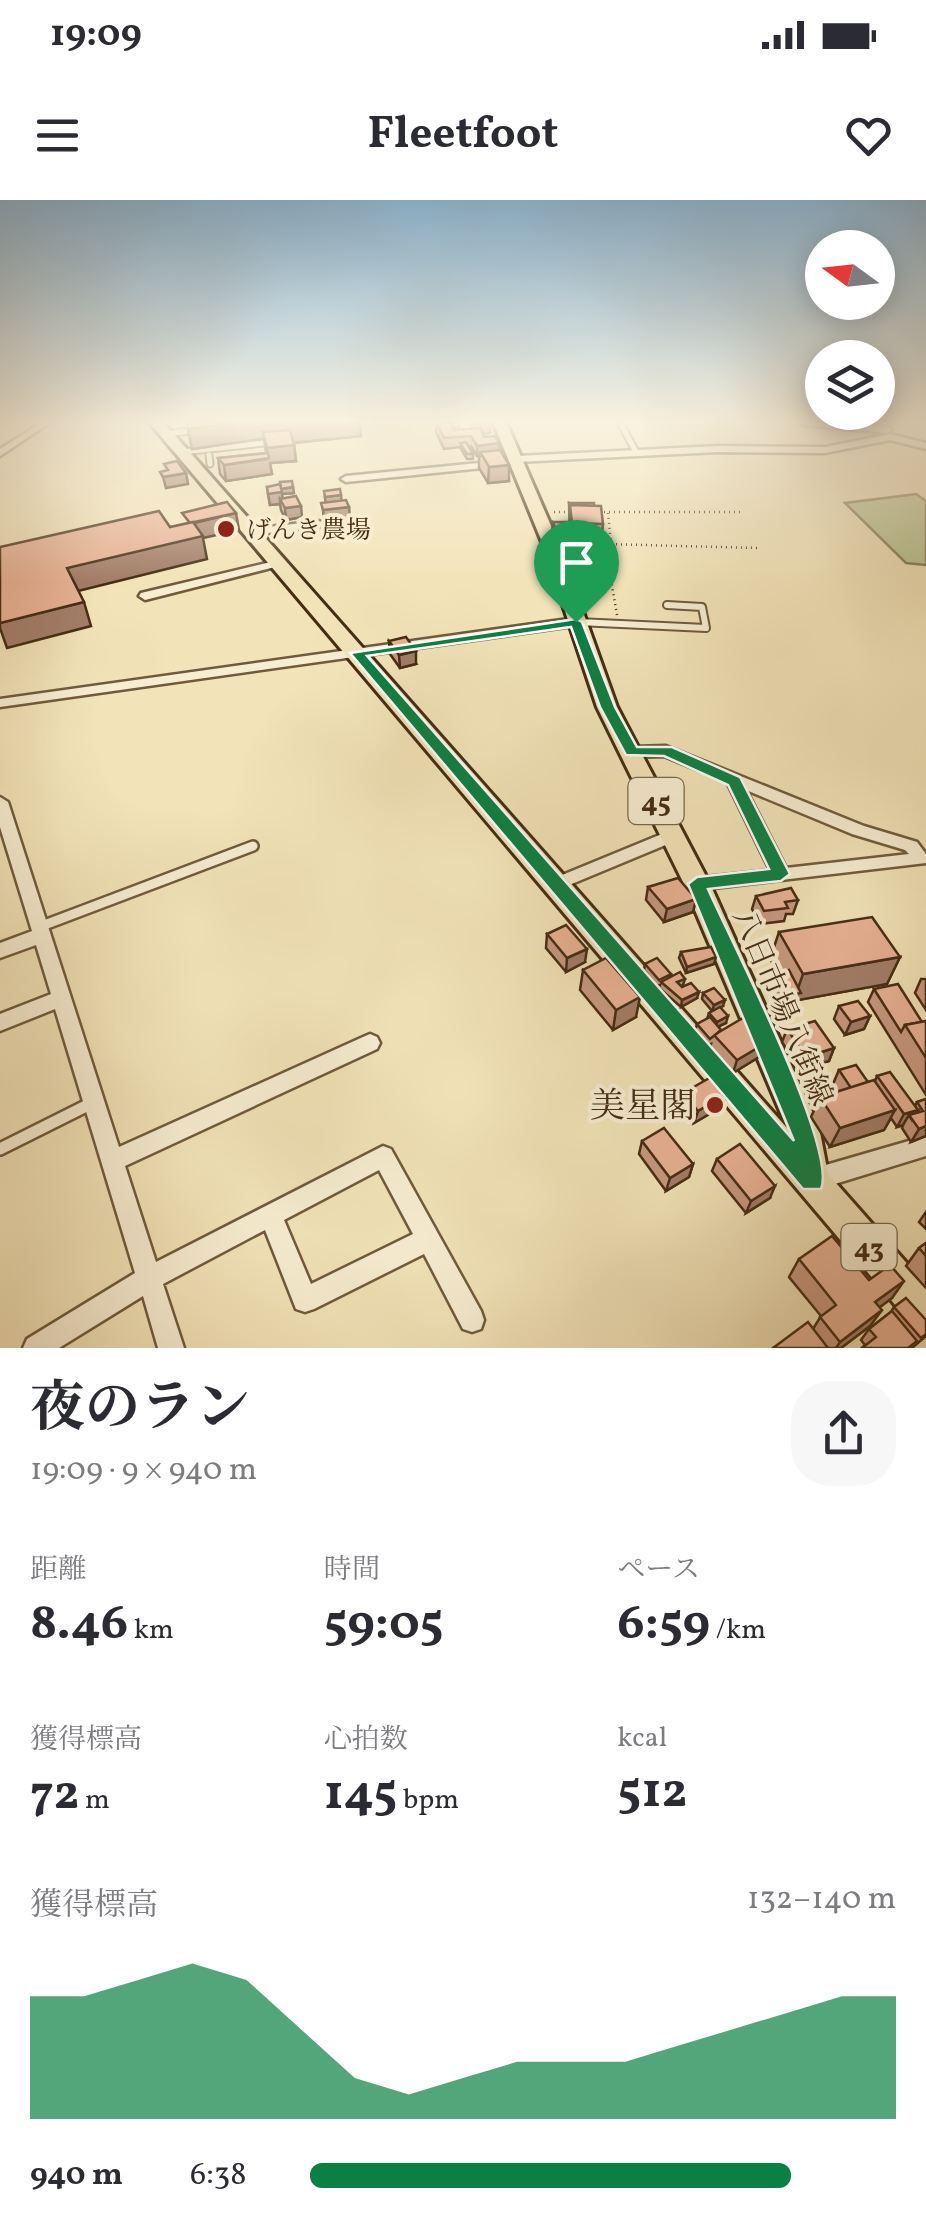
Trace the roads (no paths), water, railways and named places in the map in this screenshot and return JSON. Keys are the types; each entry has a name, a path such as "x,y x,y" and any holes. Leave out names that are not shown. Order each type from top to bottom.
{"main road":[{"name":"43","path":"208,476 278,563 926,1313"},
{"name":"八日市場八街線","path":"523,476 607,707 697,884 803,1127 812,1180"}],"street":[{"path":"346,479 379,476"},
{"path":"252,532 318,524"},
{"path":"145,596 278,563"},
{"path":"0,702 576,622"},
{"path":"632,752 666,750 734,781 911,846 921,859 697,884"},
{"path":"734,781 781,874"},
{"path":"0,802 171,1348"},
{"path":"556,884 674,835"},
{"path":"0,951 40,931"},
{"path":"0,1023 61,998"},
{"path":"112,1161 370,1043"},
{"path":"812,1180 926,1146"},
{"path":"36,1348 149,1278 384,1156 472,1320"},
{"path":"270,1216 305,1300 428,1240"}],"lane":[{"path":"576,622 706,628 702,606 667,605"},
{"path":"40,931 253,846"},
{"path":"0,1148 94,1102"}],"place":[{"name":"げんき農場","path":"226,529"},
{"name":"美星閣","path":"715,1105"}]}
